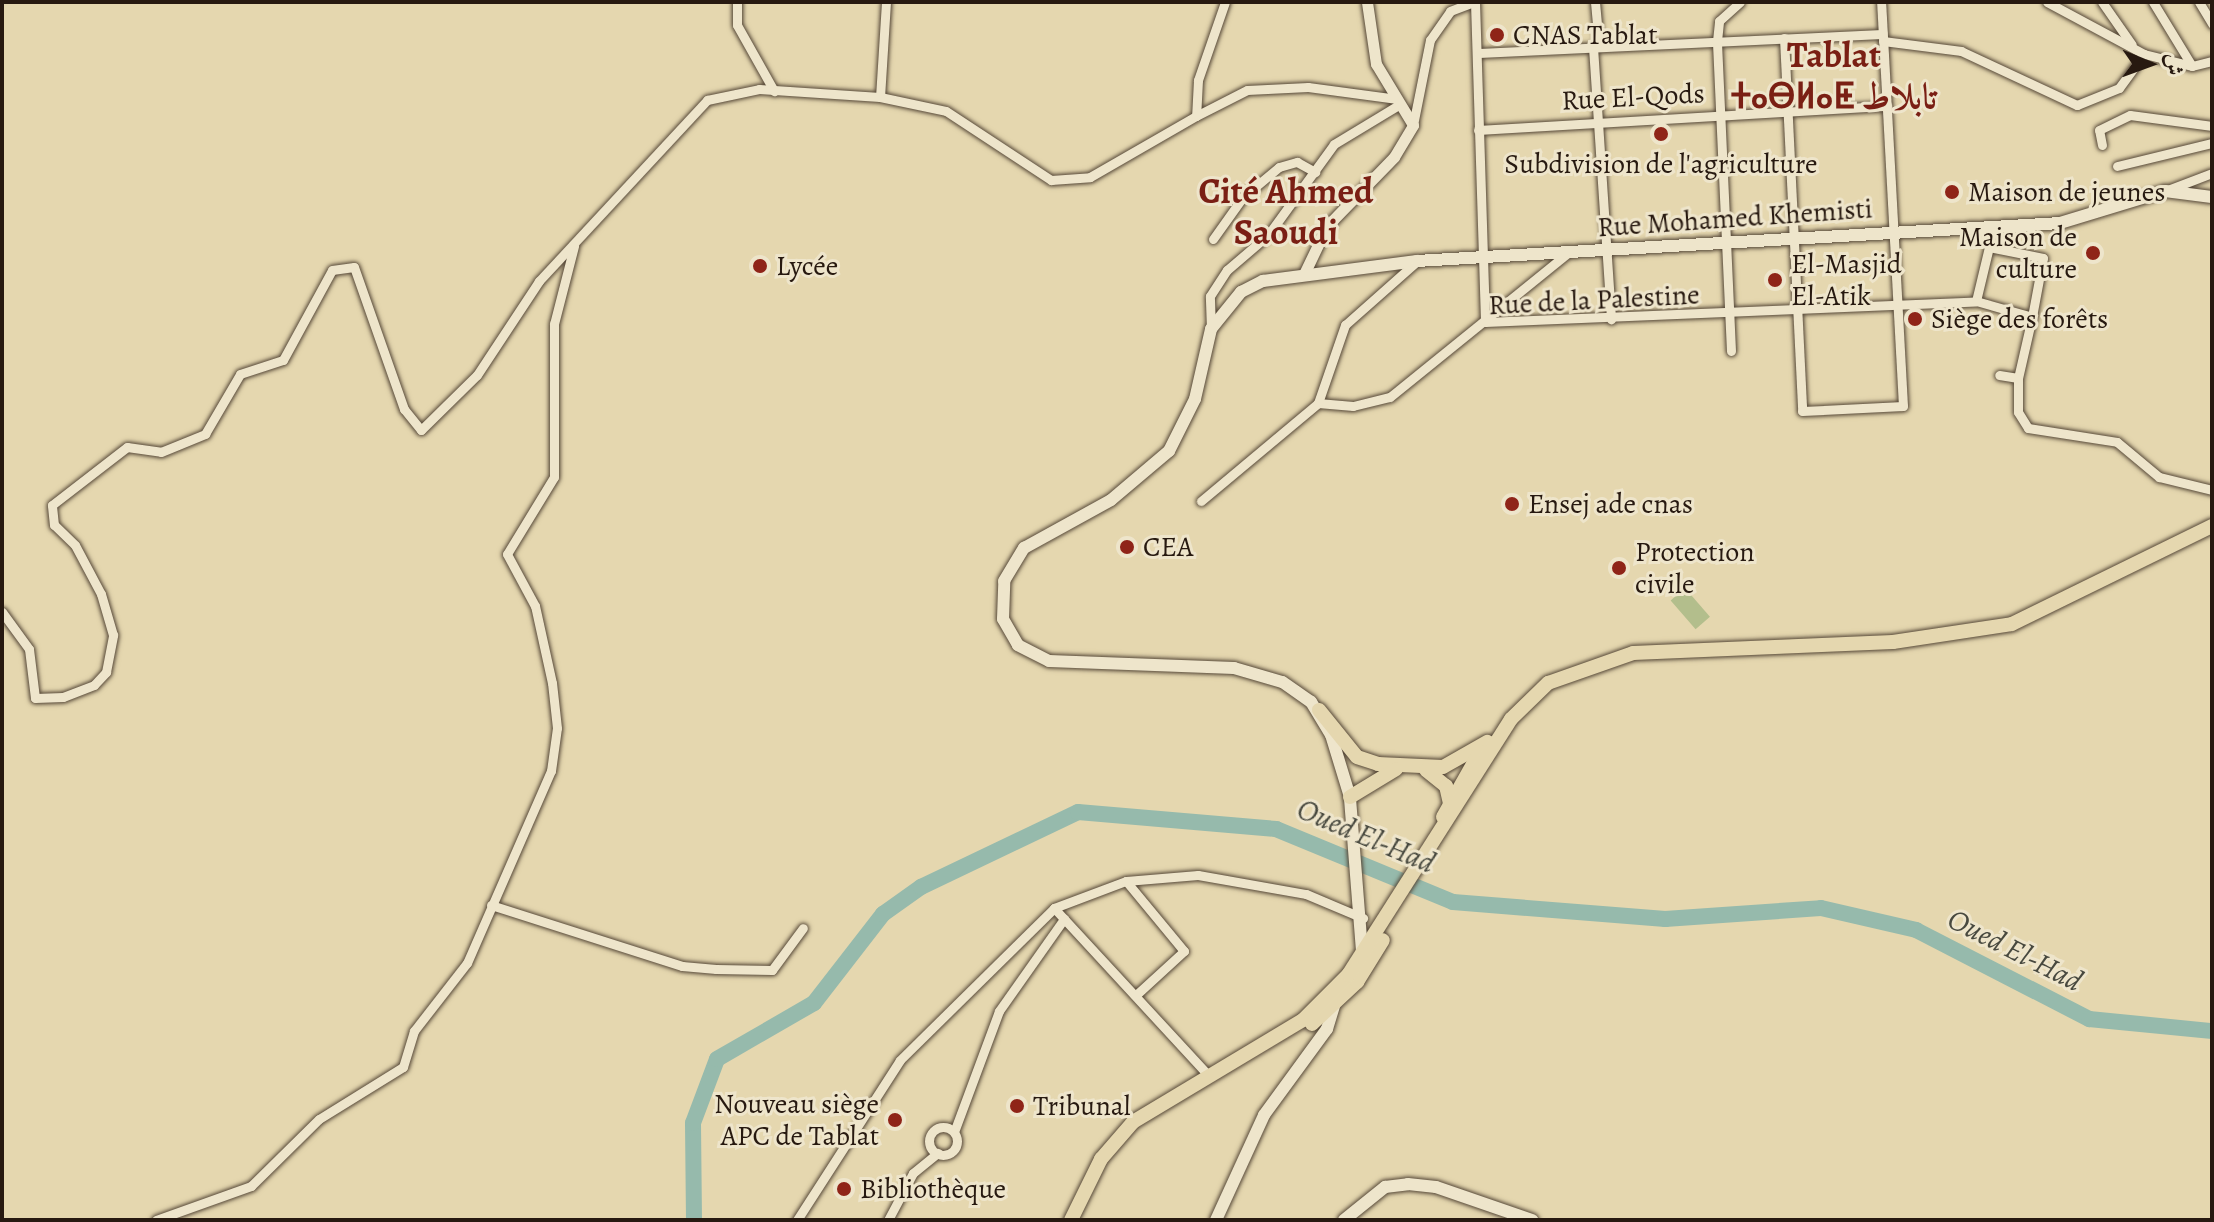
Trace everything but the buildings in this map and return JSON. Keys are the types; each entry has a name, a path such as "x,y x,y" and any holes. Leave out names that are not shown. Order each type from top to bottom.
{"main road":[{"name":"Rue Mohamed Khemisti","path":"1211,329 1241,292 1304,274 1484,256 2060,223 2165,191"},
{"path":"2165,191 2212,197"},
{"path":"1211,329 1195,399 1169,451 1111,500 1024,548 1004,581 1003,619 1018,645 1049,661 1234,668 1282,682 1319,710 1357,757 1400,768 1426,770 1459,762 1487,742 1548,683 1633,653 1893,642 2012,624 2212,526"},
{"path":"1319,710 1350,797 1363,918 1362,955"},
{"path":"1216,1220 1264,1115 1377,949 1394,910 1511,719"},
{"path":"1432,848 1450,797 1487,742"},
{"path":"1350,797 1400,768"},
{"path":"1426,770 1450,797 1447,823"},
{"path":"1361,895 1370,915 1383,921"},
{"path":"1071,1220 1086,1189 1124,1129 1206,1073 1303,1020 1338,985 1394,910"},
{"path":"1337,1005 1338,985"},
{"path":"1086,1189 1152,1113 1337,1005"},
{"path":"1344,1220 1385,1187 1408,1184 1436,1187 1532,1220"}],"street":[{"path":"737,2 737,25 774,91"},
{"path":"880,97 886,2"},
{"path":"1196,116 1198,80 1225,2"},
{"path":"1367,2 1376,64 1413,125"},
{"path":"1304,274 1327,226 1394,157 1413,125 1430,40 1450,11 1474,2 1485,322"},
{"path":"1595,2 1611,319"},
{"path":"1731,351 1717,41 1719,21 1740,2"},
{"path":"1784,38 1802,411 1903,406 1881,2"},
{"path":"2047,2 2144,54 2192,66 2212,61"},
{"path":"2102,2 2133,47"},
{"path":"2153,2 2192,66"},
{"path":"2199,2 2212,24"},
{"path":"1478,53 1784,38 1883,38 1961,51 2077,105 2119,88 2144,54"},
{"path":"2,612 29,649 35,698 63,697 94,685 109,663 113,635 101,594 75,545 54,525 52,505 127,447 161,452 205,434 240,374 283,360 315,292 345,263 358,276 404,409 421,430 477,375 539,281 707,100 774,91 880,97 946,111 1051,180 1090,177 1247,90 1308,87 1398,101"},
{"path":"1211,329 1210,296 1227,270 1268,235 1334,144 1398,101"},
{"name":"Rue El-Qods","path":"1478,130 1599,120 1887,106"},
{"path":"2102,145 2099,130 2130,115 2212,126"},
{"path":"2117,166 2212,143"},
{"path":"1213,239 1243,197 1279,167 1297,162 1315,172"},
{"path":"2165,191 2212,173"},
{"path":"1992,228 1976,301 2032,317"},
{"path":"156,1220 251,1186 319,1119 403,1067 414,1031 467,963 556,749 556,709 535,606 507,554 554,477 554,324 575,244"},
{"path":"1989,247 2043,258 2018,378 2018,412 2028,428 2117,442 2159,477 2212,490"},
{"path":"1485,322 1568,253"},
{"path":"1201,501 1318,403 1345,325 1417,261"},
{"name":"Rue de la Palestine","path":"1318,403 1338,407 1390,397 1485,322 1730,316 1976,301"},
{"path":"1999,375 2018,378"},
{"path":"797,1220 900,1060 1054,908 1126,881 1229,878 1306,894 1363,918"},
{"path":"1126,881 1184,951 1136,995"},
{"path":"491,905 682,966 716,969 772,970 803,928"},
{"path":"1054,908 1206,1073"},
{"path":"920,1165 938,1153 954,1149 949,1130 1006,998 1064,919"},
{"path":"888,1220 920,1165 933,1131 949,1130"},
{"path":"930,1143 938,1153"}],"green space":[{"path":"1685,588 1710,617 1696,629 1671,600"}],"waterway":[{"name":"Oued El-Had","path":"694,1220 693,1123 717,1059 814,1003 883,914 921,887 1078,812 1276,829 1453,902 1665,919 1821,908 1916,930 2089,1019 2212,1031"}],"place":[{"name":"CNAS Tablat","path":"1497,35"},
{"name":"Subdivision de l'agriculture","path":"1661,134"},
{"name":"Maison de jeunes","path":"1952,192"},
{"name":"Maison de culture","path":"2093,253"},
{"name":"Lycée","path":"760,266"},
{"name":"El-Masjid El-Atik","path":"1775,280"},
{"name":"Siège des forêts","path":"1915,319"},
{"name":"Ensej ade cnas","path":"1512,504"},
{"name":"CEA","path":"1127,547"},
{"name":"Protection civile","path":"1619,568"},
{"name":"Tribunal","path":"1017,1106"},
{"name":"Nouveau siège APC de Tablat","path":"895,1120"},
{"name":"Bibliothèque","path":"844,1189"}],"district":[{"name":"Tablat ⵜⴰⴱⵍⴰⵟ تابلاط","path":"1834,74"},
{"name":"Cité Ahmed Saoudi","path":"1286,210"}]}
